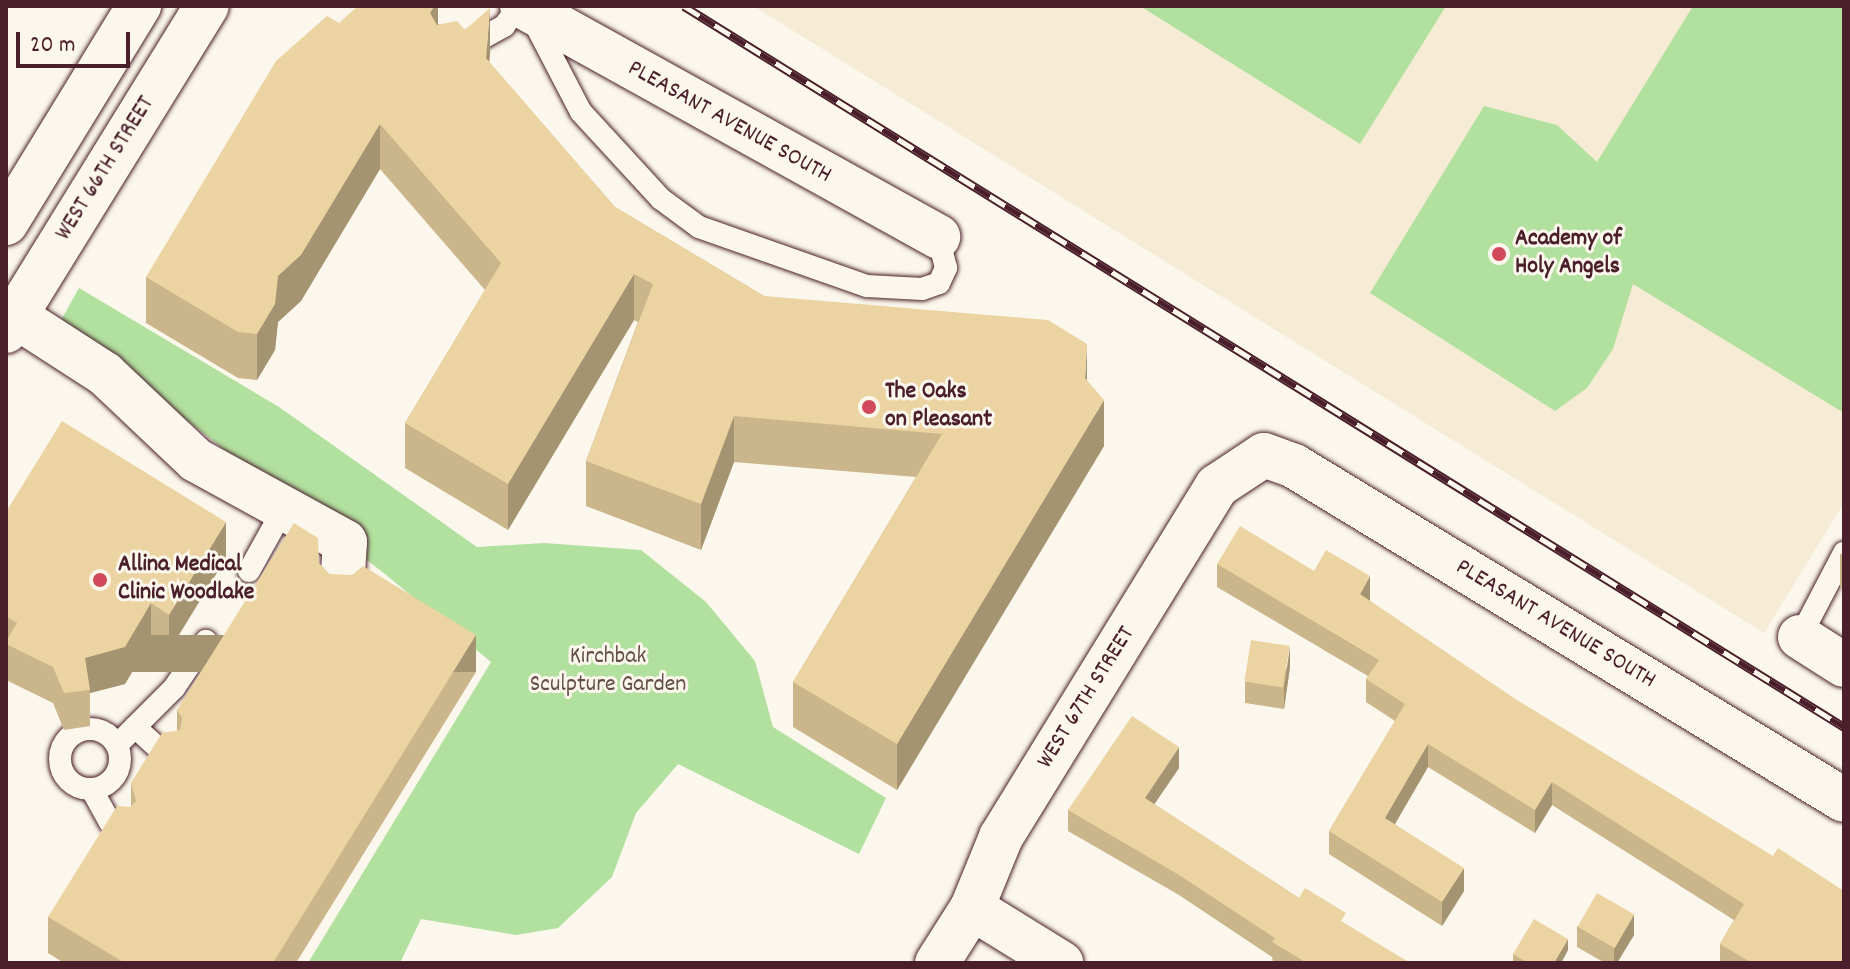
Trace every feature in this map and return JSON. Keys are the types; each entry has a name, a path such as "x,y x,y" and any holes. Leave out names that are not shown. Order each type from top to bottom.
{"street":[{"path":"6,223 139,6"},
{"name":"WEST 66TH STREET","path":"9,319 207,6"},
{"name":"PLEASANT AVENUE SOUTH","path":"523,7 938,237"},
{"path":"9,319 105,374 196,460 345,542 342,589"},
{"name":"PLEASANT AVENUE SOUTH","path":"1264,455 1294,466 1844,800"},
{"name":"WEST 67TH STREET","path":"937,963 972,908 1001,837 1217,486 1264,455"},
{"path":"1800,637 1844,665"},
{"path":"972,908 1061,963"}],"lane":[{"path":"444,58 504,26 523,7 581,112 661,199 699,227 853,282 922,289 939,283 946,268 938,237"},
{"path":"249,571 283,510"},
{"path":"1800,637 1844,553"},
{"path":"92,790 117,774 117,745 174,688 206,641"},
{"path":"135,727 169,758"},
{"path":"117,745 93,729 66,740 59,759 65,777 92,790 110,822 124,831"}],"shaded area":[{"name":"Academy of Holy Angels","path":"753,6 1844,6 1844,503 1764,633"}],"green space":[{"path":"1140,6 1446,6 1360,144"},
{"path":"1693,6 1844,6 1844,413 1633,284 1613,349 1587,388 1555,411 1370,293 1484,106 1557,125 1597,162"},
{"name":"Kirchbak Sculpture Garden","path":"79,288 279,407 477,547 544,543 641,550 706,602 755,661 773,727 886,798 859,854 678,764 636,813 612,877 558,928 516,935 421,919 400,963 308,963 491,662 385,574 60,322"}],"building":[{"name":"The Oaks on Pleasant","path":"358,6 434,6 430,13 437,25 457,21 465,30 490,8 486,58 615,207 764,296 1048,320 1087,344 1085,378 1104,400 897,744 793,682 942,434 734,416 701,504 586,461 653,284 634,274 508,484 405,423 501,263 380,124 301,255 278,276 275,304 257,334 238,332 146,277 276,61 327,16 339,23"},
{"path":"62,421 226,522 169,615 151,603 125,647 85,658 90,690 64,693 53,667 6,644 17,623 6,616 6,512"},
{"path":"294,523 318,538 319,563 329,574 352,575 363,566 476,635 273,963 125,963 48,917 117,806 130,807 136,801 131,783 162,733 180,730 182,718 177,710"},
{"path":"1240,526 1314,571 1326,550 1370,576 1360,594 1517,700 1773,856 1778,848 1844,891 1844,963 1752,963 1720,944 1744,904 1552,782 1535,810 1428,744 1385,818 1464,868 1442,902 1329,831 1405,704 1366,679 1379,660 1217,564"},
{"path":"1251,640 1290,646 1283,688 1244,681"},
{"path":"1132,716 1179,747 1145,798 1299,898 1305,888 1346,913 1341,921 1410,963 1307,963 1272,942 1275,938 1179,875 1068,810"},
{"path":"1597,893 1634,915 1615,948 1578,927"},
{"path":"1534,919 1568,939 1554,963 1528,963 1513,954"}],"railway":[{"path":"684,6 1844,727"}],"place":[{"name":"Academy of Holy Angels","path":"1499,254"},
{"name":"The Oaks on Pleasant","path":"869,407"},
{"name":"Allina Medical Clinic Woodlake","path":"100,580"}]}
